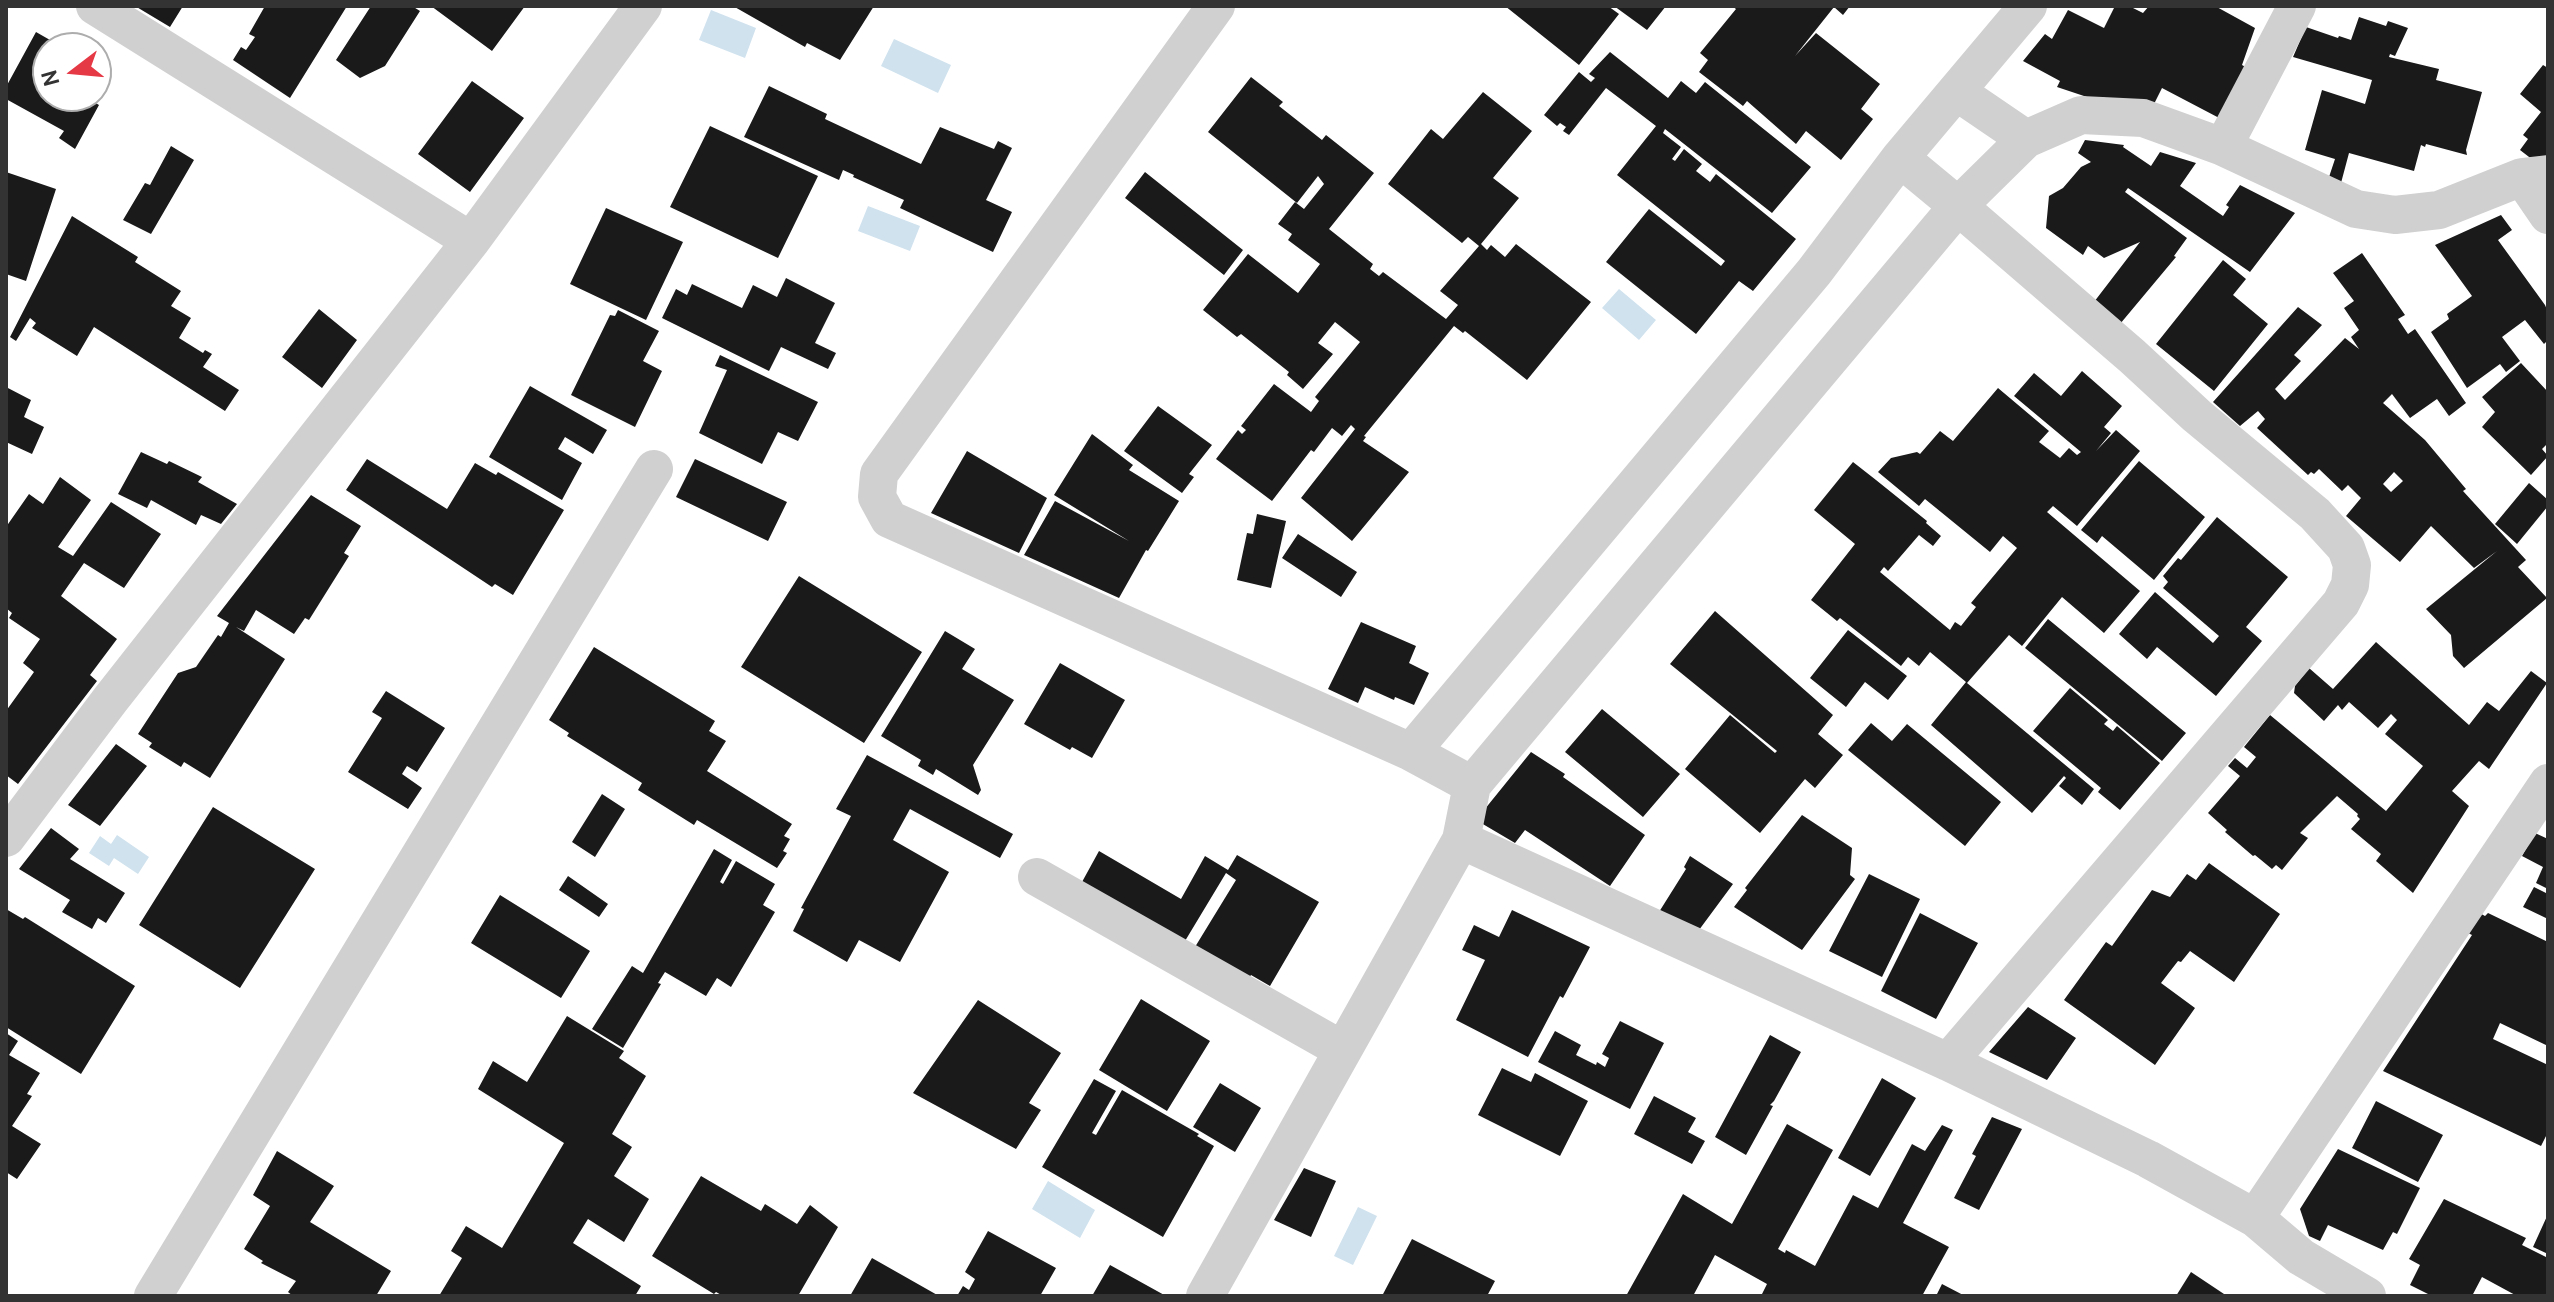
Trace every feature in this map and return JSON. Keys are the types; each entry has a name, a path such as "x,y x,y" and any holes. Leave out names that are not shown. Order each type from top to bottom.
{"street":[{"path":"95,6 471,241"},
{"path":"6,838 110,700 471,241 643,6"},
{"path":"1216,6 879,474 877,497 889,519 1411,752 1472,785"},
{"path":"1411,752 1814,272 1900,158 2028,6"},
{"path":"2223,147 2297,6"},
{"path":"1957,92 2026,139"},
{"path":"1205,1296 1461,840 1472,785 1958,206 2026,139 2081,115 2143,118 2223,147 2356,209 2395,215 2439,210 2535,176 2548,215"},
{"path":"1900,158 2132,356 2197,416 2315,514 2346,548 2352,565 2350,585 2341,603 1948,1062"},
{"path":"153,1296 654,469"},
{"path":"2255,1218 2548,783"},
{"path":"1461,840 1948,1062 2148,1159 2255,1218 2301,1257 2367,1296"},
{"path":"1037,877 1341,1049"}],"water":[{"path":"711,10 756,28 745,58 699,40"},
{"path":"894,39 951,65 938,93 881,66"},
{"path":"868,206 920,226 910,251 858,231"},
{"path":"1619,289 1656,320 1639,340 1602,308"},
{"path":"117,835 149,857 138,874 114,858 109,866 89,853 100,836 111,844"},
{"path":"1048,1181 1095,1210 1080,1238 1032,1209"},
{"path":"1358,1207 1377,1216 1353,1265 1334,1256"}],"building":[{"path":"135,6 183,6 170,27"},
{"path":"265,6 347,6 290,98 233,60 241,47 246,50 255,37 249,34"},
{"path":"371,6 412,6 420,11 385,66 360,78 336,60"},
{"path":"431,6 525,6 492,51"},
{"path":"733,6 874,6 840,60 807,43 805,47"},
{"path":"1505,6 1608,6 1619,14 1579,65"},
{"path":"1614,6 1666,6 1647,30"},
{"path":"1732,6 1850,6 1843,15 1834,7 1795,56 1816,33 1880,84 1861,109 1873,119 1841,160 1806,131 1796,144 1747,101 1743,106 1699,72 1708,60 1700,53 1736,9"},
{"path":"2115,6 2129,6 2143,13 2149,6 2215,6 2255,28 2242,65 2249,69 2223,120 2162,88 2152,108 2101,97 2099,101 2057,87 2060,81 2023,61 2045,34 2052,39 2068,10 2104,28"},
{"path":"2359,17 2386,26 2388,21 2408,28 2395,56 2390,54 2389,57 2439,69 2436,80 2482,92 2467,155 2421,145 2414,171 2349,153 2341,183 2329,177 2335,159 2305,150 2322,90 2365,104 2372,80 2293,57 2306,27 2351,40"},
{"path":"32,39 32,112 95,112 75,149 59,138 64,131 6,99 6,87"},
{"path":"1610,52 1668,98 1681,81 1696,93 1705,82 1811,167 1772,213 1665,129 1663,133 1681,147 1672,159 1675,161 1684,149 1702,164 1696,171 1710,182 1716,174 1796,239 1753,291 1739,281 1696,334 1606,262 1649,209 1721,266 1725,261 1617,175 1656,126 1606,88 1569,135 1563,131 1566,127 1560,123 1557,126 1544,115 1579,72 1591,82 1595,78 1589,74"},
{"path":"2543,65 2548,68 2548,168 2542,167 2520,150 2528,139 2523,135 2541,112 2520,94"},
{"path":"1251,77 1283,102 1279,106 1322,140 1326,135 1374,173 1329,229 1373,264 1370,269 1379,276 1383,272 1446,319 1458,305 1440,291 1479,246 1468,237 1462,243 1388,184 1431,129 1443,139 1483,92 1532,131 1493,178 1519,198 1481,244 1487,250 1491,245 1505,257 1516,244 1591,302 1527,380 1465,331 1463,333 1454,326 1364,436 1363,441 1409,472 1352,541 1301,498 1355,429 1351,425 1342,436 1332,428 1272,501 1216,459 1238,430 1242,434 1246,430 1241,426 1274,384 1311,412 1319,401 1315,397 1360,342 1335,322 1318,343 1333,354 1303,389 1287,375 1289,372 1241,334 1237,337 1203,310 1248,254 1298,293 1320,264 1288,240 1292,234 1278,224 1295,202 1304,209 1324,184 1318,176 1297,203 1208,132"},
{"path":"472,81 524,118 470,192 418,154"},
{"path":"769,86 827,114 825,119 921,164 940,127 994,149 998,141 1012,148 986,200 1012,212 993,252 900,208 904,200 854,175 843,170 839,180 744,137"},
{"path":"710,126 818,176 778,258 670,207"},
{"path":"2085,140 2124,145 2151,166 2160,152 2196,163 2180,186 2223,216 2229,207 2226,205 2240,185 2295,213 2250,272 2128,188 2125,192 2187,238 2176,257 2120,324 2094,302 2140,242 2104,258 2088,246 2083,255 2046,228 2049,196 2063,188 2081,167 2091,162 2078,153"},
{"path":"171,146 194,160 151,234 123,220 145,183 150,185"},
{"path":"6,172 56,189 26,281 6,274"},
{"path":"1145,172 1243,250 1224,275 1125,198"},
{"path":"606,208 683,242 646,320 570,284"},
{"path":"2501,215 2512,230 2498,240 2545,305 2548,340 2544,344 2525,320 2502,337 2520,361 2506,372 2500,364 2467,388 2431,332 2449,319 2447,314 2472,296 2435,245"},
{"path":"72,216 138,257 135,262 181,291 171,306 191,318 179,338 203,353 205,350 212,354 203,367 239,390 225,411 94,327 77,356 32,328 36,323 30,318 16,341 10,337"},
{"path":"2362,253 2405,315 2398,319 2408,334 2415,329 2466,403 2449,416 2437,399 2410,418 2392,394 2383,403 2425,440 2466,489 2463,491 2526,560 2518,567 2547,598 2464,668 2453,656 2451,635 2426,609 2497,551 2474,568 2431,526 2400,562 2346,516 2361,498 2348,485 2342,491 2319,469 2308,475 2257,428 2265,419 2258,411 2240,426 2213,402 2298,307 2322,325 2294,355 2301,361 2275,389 2285,400 2345,338 2359,349 2351,337 2359,330 2344,308 2354,301 2333,273","holes":["2394,472 2403,481 2391,492 2383,484"]},
{"path":"2223,260 2246,279 2233,295 2268,324 2214,391 2156,344"},
{"path":"786,278 835,303 815,343 836,353 828,369 781,347 769,371 662,318 676,289 687,295 692,284 742,308 753,285 777,297"},
{"path":"319,309 357,340 322,388 282,357"},
{"path":"618,310 659,331 643,361 662,371 635,427 571,395 610,315 615,316"},
{"path":"720,355 818,402 798,441 778,432 762,464 699,433 727,370 715,366"},
{"path":"2521,363 2548,392 2548,443 2542,449 2548,456 2531,475 2482,427 2495,412 2482,397"},
{"path":"2082,371 2122,406 2104,427 2111,433 2096,451 2116,430 2140,451 2077,526 2053,506 2047,512 2140,591 2104,633 2062,597 2022,646 2009,635 1967,683 2094,789 2082,805 2059,786 2066,778 2064,776 2032,813 1931,725 1966,682 1930,652 1919,666 1908,657 1901,666 1840,618 1837,621 1811,600 1855,544 1814,510 1853,462 1876,480 1941,536 1933,546 1919,535 1888,571 1884,567 1880,572 1950,630 1955,622 1961,626 1976,607 1971,603 2017,548 2003,536 1990,552 1925,499 1919,506 1878,472 1891,458 1920,454 1940,431 1953,441 1998,388 2049,431 2039,442 2060,458 2069,448 2077,455 2081,452 2014,396 2034,373 2061,396"},
{"path":"530,386 607,430 593,454 565,437 558,449 582,463 562,500 489,457"},
{"path":"6,387 31,400 24,417 44,427 32,454 6,442"},
{"path":"1158,406 1212,445 1189,474 1194,477 1182,493 1124,451"},
{"path":"1092,434 1133,465 1129,470 1179,501 1119,598 1024,555 1055,501 1129,541 1054,495"},
{"path":"967,451 1047,498 1019,553 931,513"},
{"path":"141,452 202,477 198,482 237,504 221,524 201,515 196,525 151,500 147,508 118,494"},
{"path":"367,459 447,509 475,463 496,475 498,472 564,510 513,595 495,584 492,587 346,490"},
{"path":"695,459 787,502 768,541 676,497"},
{"path":"2139,461 2205,517 2154,580 2102,536 2097,543 2081,530"},
{"path":"60,477 91,500 58,547 73,556 111,502 161,534 124,588 84,563 61,596 117,639 90,675 97,681 18,784 6,775 6,711 34,672 23,663 40,639 9,618 12,613 6,608 6,527 29,494 43,504"},
{"path":"2529,483 2548,500 2548,506 2517,544 2495,524"},
{"path":"311,495 361,526 344,553 349,556 309,620 305,618 294,634 256,610 244,631 236,627 285,659 210,778 184,762 181,767 149,747 152,743 138,734 178,673 196,667 218,635 221,637 229,623 217,616"},
{"path":"1257,514 1286,521 1271,588 1237,580 1247,533 1253,534"},
{"path":"2217,517 2288,577 2246,627 2262,641 2216,696 2157,647 2147,659 2119,634 2155,592 2213,643 2219,636 2163,588 2168,582 2163,576 2178,558 2181,560"},
{"path":"1298,534 1357,572 1341,597 1282,558"},
{"path":"799,576 922,652 864,743 741,667"},
{"path":"1715,611 1833,715 1818,734 1843,755 1815,788 1805,779 1760,833 1685,769 1730,715 1775,753 1777,751 1670,664"},
{"path":"2048,619 2186,733 2162,761 2025,648"},
{"path":"1361,622 1416,646 1409,663 1429,673 1414,705 1365,687 1358,703 1328,689"},
{"path":"1848,630 1907,676 1888,700 1865,682 1846,707 1810,678"},
{"path":"945,631 975,649 962,669 1014,700 973,765 981,790 978,795 936,769 933,775 918,766 921,760 881,736"},
{"path":"2376,642 2469,725 2487,702 2499,711 2531,671 2547,683 2489,769 2479,761 2452,791 2469,806 2413,893 2376,861 2381,854 2351,829 2360,819 2358,814 2337,796 2300,833 2308,838 2282,870 2276,865 2272,869 2253,856 2208,813 2240,776 2228,766 2235,758 2247,768 2256,757 2244,747 2270,715 2386,811 2423,766 2385,734 2397,720 2391,714 2378,728 2349,702 2342,710 2338,705 2324,721 2294,693 2295,686 2309,668 2333,689"},
{"path":"594,647 715,721 709,731 726,741 707,771 792,824 784,836 790,839 783,851 787,853 777,868 697,820 694,825 638,790 642,783 567,736 569,733 549,720"},
{"path":"1060,663 1125,700 1092,758 1072,747 1070,750 1024,724"},
{"path":"2070,688 2108,720 2104,724 2113,731 2117,726 2160,763 2120,810 2098,792 2101,788 2033,731"},
{"path":"386,691 445,728 417,772 407,766 402,774 422,788 408,809 348,772 382,718 372,712"},
{"path":"1602,709 1680,774 1643,817 1565,752"},
{"path":"1871,723 1892,741 1907,724 2001,802 1965,846 1848,750"},
{"path":"116,744 147,766 100,826 68,805"},
{"path":"1531,752 1645,835 1610,886 1525,830 1515,843 1476,820"},
{"path":"867,755 1013,834 1000,858 910,809 893,840 949,872 900,962 859,940 847,962 793,931 804,909 801,908 851,816 836,809"},
{"path":"602,794 625,809 595,857 572,842"},
{"path":"213,807 315,869 240,988 139,925"},
{"path":"1802,815 1852,848 1850,875 1855,879 1802,950 1734,907 1747,890 1745,888"},
{"path":"51,828 79,849 70,859 125,893 106,923 98,918 92,929 62,912 70,900 19,869"},
{"path":"2535,833 2548,839 2548,889 2536,883 2543,867 2522,856"},
{"path":"714,849 732,860 720,882 723,884 736,861 775,884 763,905 775,912 731,987 717,978 706,996 665,972 623,1048 592,1029 632,966 643,973"},
{"path":"1099,851 1181,899 1205,856 1228,870 1237,855 1319,902 1270,986 1251,975 1249,978 1195,947 1236,880 1226,873 1185,941 1082,882"},
{"path":"1690,856 1733,884 1699,930 1659,912 1686,869 1684,867"},
{"path":"2209,863 2280,914 2234,982 2190,951 2181,962 2178,961 2161,983 2195,1008 2155,1065 2064,1000 2106,942 2112,946 2152,890 2170,897 2187,874 2196,880"},
{"path":"1869,874 1920,899 1882,977 1829,951"},
{"path":"568,876 608,904 599,917 559,890"},
{"path":"2534,887 2548,894 2548,919 2523,907"},
{"path":"500,895 590,951 561,998 471,943"},
{"path":"6,909 23,919 25,917 135,986 81,1074 6,1027"},
{"path":"1512,910 1590,947 1528,1057 1456,1020 1485,960 1462,950 1474,925 1499,937"},
{"path":"2474,910 2485,916 2488,913 2548,942 2548,1046 2500,1023 2493,1039 2548,1065 2548,1132 2541,1146 2383,1071 2472,935 2466,932"},
{"path":"1920,913 1978,943 1936,1019 1881,991"},
{"path":"1141,999 1210,1041 1167,1111 1099,1070"},
{"path":"978,1000 1061,1053 1029,1103 1041,1110 1016,1149 913,1093"},
{"path":"2028,1007 2076,1038 2047,1080 1989,1052"},
{"path":"567,1016 624,1051 619,1058 646,1076 612,1134 632,1147 614,1176 649,1199 624,1242 588,1219 573,1243 641,1286 635,1296 439,1296 462,1258 451,1251 466,1226 502,1248 564,1143 478,1089 493,1061 527,1082"},
{"path":"1620,1021 1664,1043 1630,1109 1538,1062 1555,1031 1581,1045 1576,1055 1605,1067 1609,1058 1602,1054"},
{"path":"6,1033 18,1041 9,1055 40,1073 27,1094 32,1096 12,1126 41,1144 17,1179 6,1172"},
{"path":"1770,1035 1801,1052 1746,1155 1715,1137"},
{"path":"1502,1068 1531,1082 1535,1073 1588,1101 1560,1156 1478,1115"},
{"path":"1882,1078 1916,1098 1870,1176 1838,1158"},
{"path":"1094,1079 1116,1091 1092,1133 1096,1135 1122,1090 1199,1134 1197,1136 1214,1146 1163,1237 1042,1167"},
{"path":"1220,1083 1261,1108 1235,1152 1193,1127"},
{"path":"1654,1096 1696,1118 1688,1132 1705,1141 1692,1164 1634,1134"},
{"path":"2376,1101 2443,1135 2418,1182 2352,1148"},
{"path":"1992,1117 2022,1129 1979,1210 1954,1198"},
{"path":"1787,1124 1833,1150 1778,1249 1785,1253 1786,1250 1815,1266 1853,1195 1878,1208 1912,1144 1925,1151 1942,1125 1953,1130 1903,1223 1949,1247 1922,1296 1761,1296 1767,1284 1715,1255 1693,1296 1626,1296 1683,1194 1732,1224"},
{"path":"2338,1149 2420,1188 2397,1234 2393,1232 2383,1250 2328,1225 2320,1241 2309,1236 2300,1209"},
{"path":"277,1151 334,1186 310,1222 391,1271 376,1296 293,1296 288,1292 296,1281 261,1263 263,1261 244,1249 270,1206 253,1195"},
{"path":"1304,1168 1336,1181 1311,1237 1274,1220"},
{"path":"701,1176 761,1211 765,1204 797,1224 810,1205 838,1227 798,1296 714,1294 652,1256"},
{"path":"2444,1199 2526,1238 2522,1245 2548,1258 2548,1296 2517,1296 2482,1277 2472,1296 2432,1296 2410,1285 2420,1265 2409,1259"},
{"path":"2548,1214 2548,1254 2533,1247"},
{"path":"988,1231 1056,1268 1040,1296 957,1296 963,1286 969,1290 975,1279 965,1272"},
{"path":"1412,1239 1495,1281 1487,1296 1382,1296"},
{"path":"872,1258 939,1296 850,1296"},
{"path":"1110,1265 1166,1296 1092,1296"},
{"path":"2191,1272 2227,1296 2176,1296"},
{"path":"1942,1284 1965,1296 1936,1296"}]}
